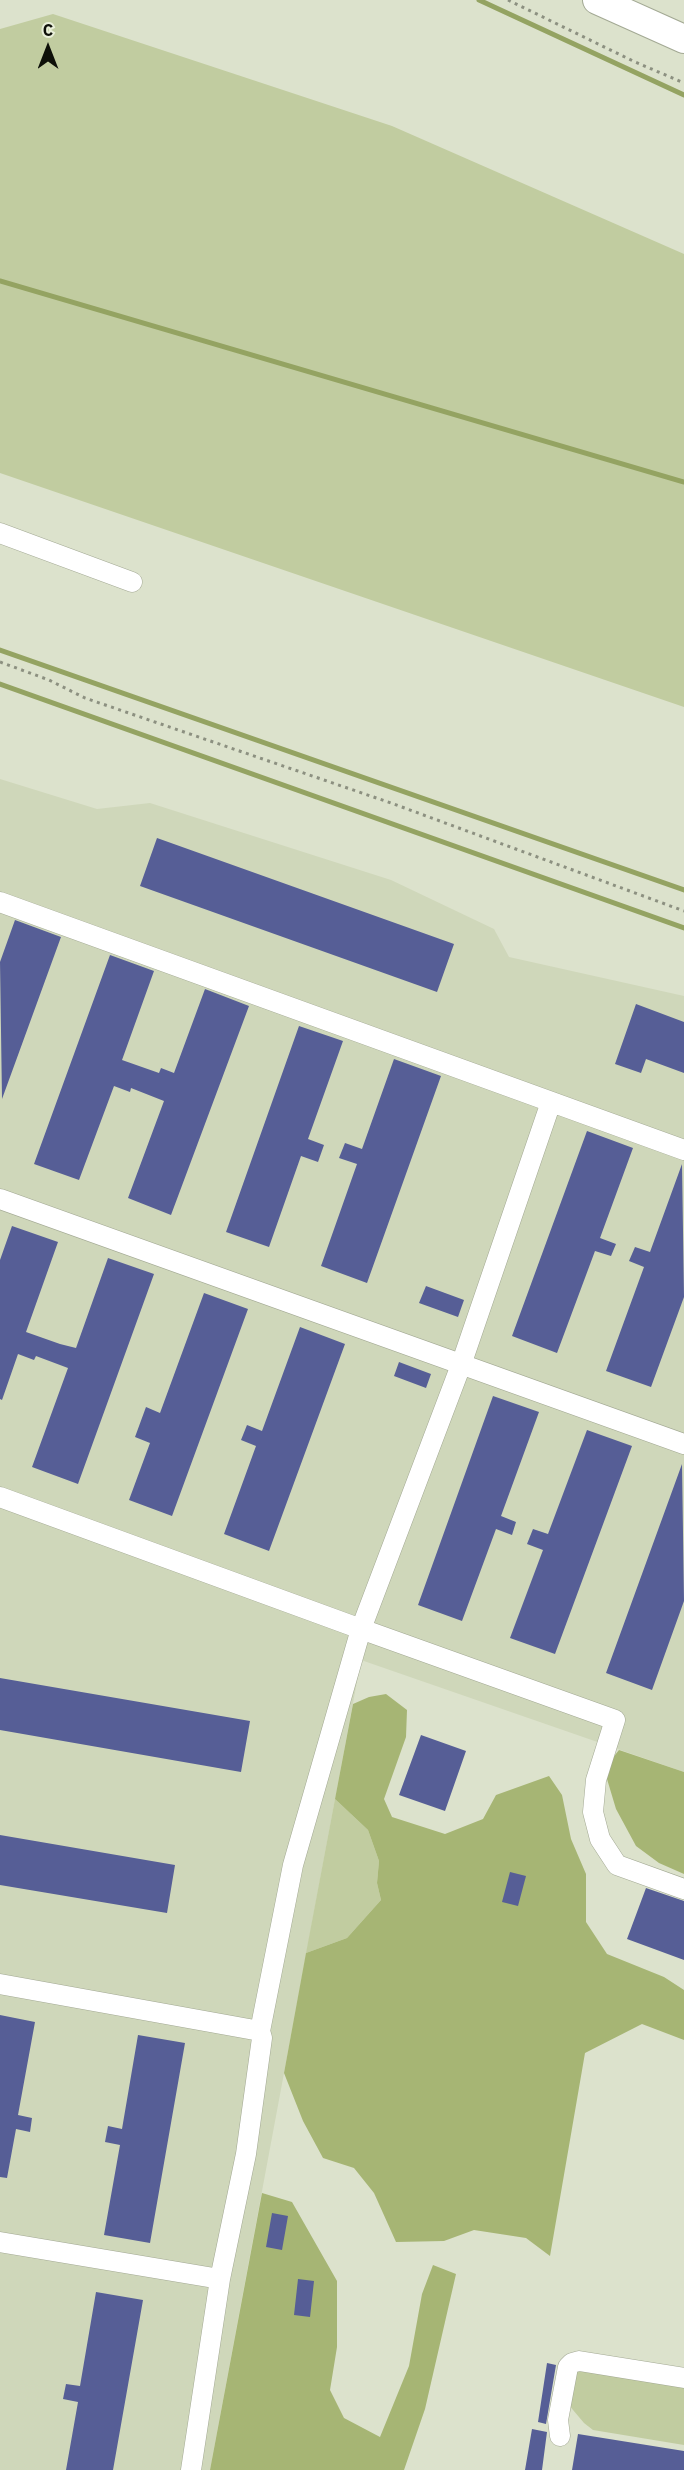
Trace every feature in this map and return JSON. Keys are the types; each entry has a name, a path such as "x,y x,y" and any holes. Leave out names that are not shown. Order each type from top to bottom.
{"highway":[{"path":"597,0 684,39"}],"lane":[{"path":"0,533 132,582"},
{"path":"0,902 684,1150"},
{"path":"191,2470 220,2279 246,2154 262,2038 260,2031 292,1865 361,1629 461,1365 551,1102"},
{"path":"0,1199 684,1444"},
{"path":"0,1497 615,1720 596,1780 593,1812 600,1839 617,1865 684,1889"},
{"path":"0,1984 260,2031"},
{"path":"0,2242 220,2279"},
{"path":"560,2436 558,2420 568,2367 572,2363 579,2361 684,2378"}],"path":[{"path":"508,0 633,61 684,83"},
{"path":"0,662 49,680 85,699 391,803 684,911"}],"shaded area":[{"path":"53,14 392,126 684,254 684,707 0,473 0,29"},
{"path":"0,779 97,809 150,803 391,880 494,929 509,957 684,996 684,1772 361,1660 210,2470 0,2470"},
{"path":"335,1799 368,1830 379,1861 377,1883 381,1900 347,1938 306,1953"},
{"path":"581,2369 684,2387 684,2445 593,2430 568,2404 574,2374"}],"green space":[{"path":"386,1694 407,1710 406,1737 384,1799 392,1817 445,1834 483,1819 496,1795 549,1776 562,1795 571,1839 586,1874 586,1922 607,1954 664,1977 684,1990 684,2040 642,2024 585,2053 550,2256 526,2238 474,2230 444,2241 396,2242 374,2193 354,2168 323,2158 303,2121 284,2073 306,1953 347,1938 381,1900 377,1883 379,1861 368,1830 335,1799 353,1704 369,1697"},
{"path":"619,1750 684,1772 684,1874 659,1863 636,1846 616,1809 604,1769"},
{"path":"262,2193 292,2202 337,2281 337,2347 330,2390 344,2418 380,2437 409,2366 422,2294 433,2265 456,2274 425,2409 404,2470 210,2470"}],"building":[{"path":"157,838 454,944 437,992 140,886"},
{"path":"15,920 61,937 2,1099 0,962"},
{"path":"110,955 154,971 122,1060 159,1073 161,1068 174,1073 205,989 249,1006 171,1215 128,1198 164,1101 131,1088 130,1092 114,1086 79,1180 34,1164"},
{"path":"636,1004 684,1022 684,1073 646,1059 641,1073 615,1064"},
{"path":"299,1026 343,1041 308,1139 324,1145 318,1162 301,1156 269,1247 226,1232"},
{"path":"394,1059 441,1076 367,1283 321,1266 357,1164 339,1158 345,1143 362,1149"},
{"path":"587,1131 633,1148 600,1238 616,1244 611,1256 595,1251 557,1353 512,1336"},
{"path":"682,1164 684,1297 651,1387 606,1371 644,1267 629,1261 635,1247 650,1252"},
{"path":"12,1226 58,1242 26,1332 60,1344 76,1348 108,1258 154,1274 78,1484 32,1467 68,1368 36,1356 34,1360 18,1354 2,1400 0,1399 0,1260"},
{"path":"426,1286 464,1300 458,1317 419,1303"},
{"path":"204,1293 248,1309 172,1516 129,1500 150,1443 135,1437 146,1407 160,1413"},
{"path":"300,1327 345,1344 269,1551 224,1534 256,1446 241,1440 247,1425 262,1431"},
{"path":"399,1362 431,1374 426,1388 394,1376"},
{"path":"493,1396 539,1412 501,1516 516,1522 512,1535 496,1529 462,1621 418,1605"},
{"path":"587,1430 632,1446 555,1654 510,1638 543,1550 527,1544 533,1529 548,1534"},
{"path":"682,1464 684,1601 652,1690 606,1673"},
{"path":"0,1678 250,1721 241,1772 0,1730"},
{"path":"421,1735 466,1751 445,1811 399,1795"},
{"path":"0,1835 175,1865 167,1913 0,1885"},
{"path":"510,1872 526,1876 518,1906 502,1902"},
{"path":"646,1888 684,1901 684,1960 627,1939"},
{"path":"0,2015 35,2022 18,2115 32,2118 30,2132 16,2129 7,2178 0,2177"},
{"path":"138,2035 185,2043 150,2243 104,2235 120,2145 105,2142 108,2126 122,2129"},
{"path":"272,2213 288,2216 282,2250 266,2247"},
{"path":"298,2279 314,2281 310,2317 294,2315"},
{"path":"96,2292 143,2300 113,2470 66,2470 78,2402 63,2399 66,2384 80,2386"},
{"path":"547,2363 556,2365 546,2424 538,2422"},
{"path":"532,2429 547,2432 542,2470 525,2470"},
{"path":"578,2434 684,2451 684,2470 572,2470"}],"waterway":[{"path":"479,0 684,95"},
{"path":"0,281 684,482"},
{"path":"0,650 684,890"},
{"path":"0,684 684,928"}]}
